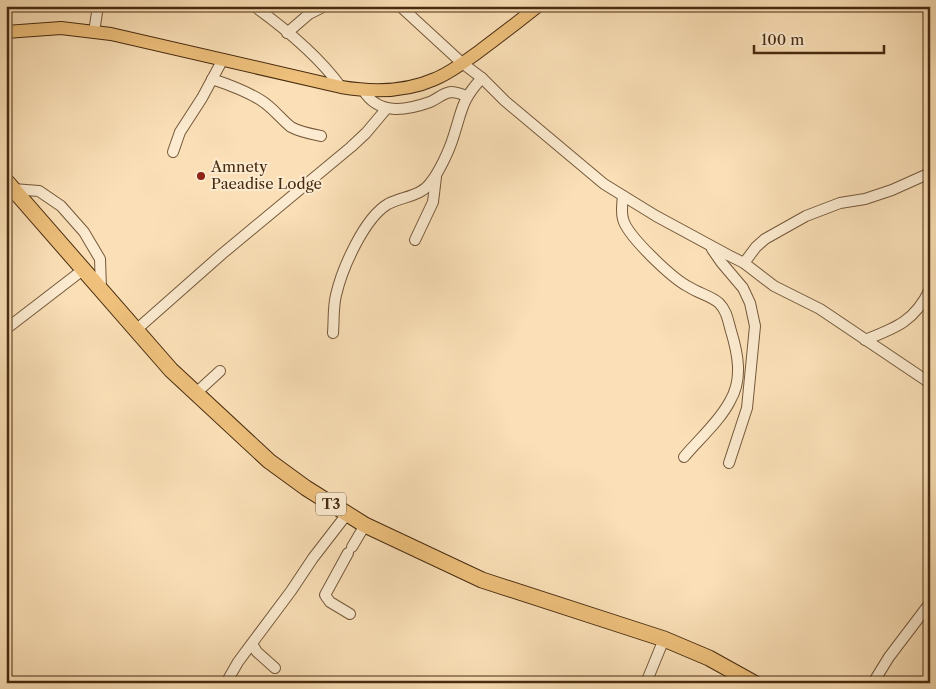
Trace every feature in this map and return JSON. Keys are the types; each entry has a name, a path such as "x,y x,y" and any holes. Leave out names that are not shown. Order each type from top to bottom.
{"highway":[{"name":"T3","path":"10,185 171,370 269,461 306,488 365,525 482,580 664,639 708,658 754,683"}],"main road":[{"path":"6,32 61,28 120,36 341,87 380,90 414,86 435,79 462,63 538,6"}],"street":[{"path":"94,32 98,6"},
{"path":"254,6 324,65 341,87"},
{"path":"287,33 309,14 324,6"},
{"path":"403,9 462,63 482,78 505,101 587,171 623,196 744,263 774,286 820,309 930,383"},
{"path":"173,152 180,132 223,59"},
{"path":"333,333 337,293 350,256 366,226 388,204 427,188 437,173 453,140 459,113 466,96 482,78"},
{"path":"212,79 262,100 273,108 290,126 299,131 321,136"},
{"path":"363,90 370,101 387,108 405,109 452,92 466,96"},
{"path":"136,330 222,254 355,143 387,108"},
{"path":"415,240 433,202 437,173"},
{"path":"744,263 756,247 765,240 806,216 840,203 865,199 892,190 930,173"},
{"path":"10,185 39,191 61,206 84,232 100,259 101,289"},
{"path":"623,196 622,213 627,227 656,260 676,279 718,303 728,318 735,344 738,378 731,401 723,413 684,457"},
{"path":"711,246 721,262 743,288 750,303 755,326 747,408 730,463"},
{"path":"8,325 84,269"},
{"path":"865,340 910,319 919,309 930,289"},
{"path":"195,394 220,370"},
{"path":"227,682 238,662 347,514"},
{"path":"350,614 330,602 325,595 365,525"},
{"path":"873,683 889,657 930,603"},
{"path":"646,683 664,639"},
{"path":"252,644 257,652 275,668"}],"place":[{"name":"Amnety Paeadise Lodge","path":"201,176"}]}
